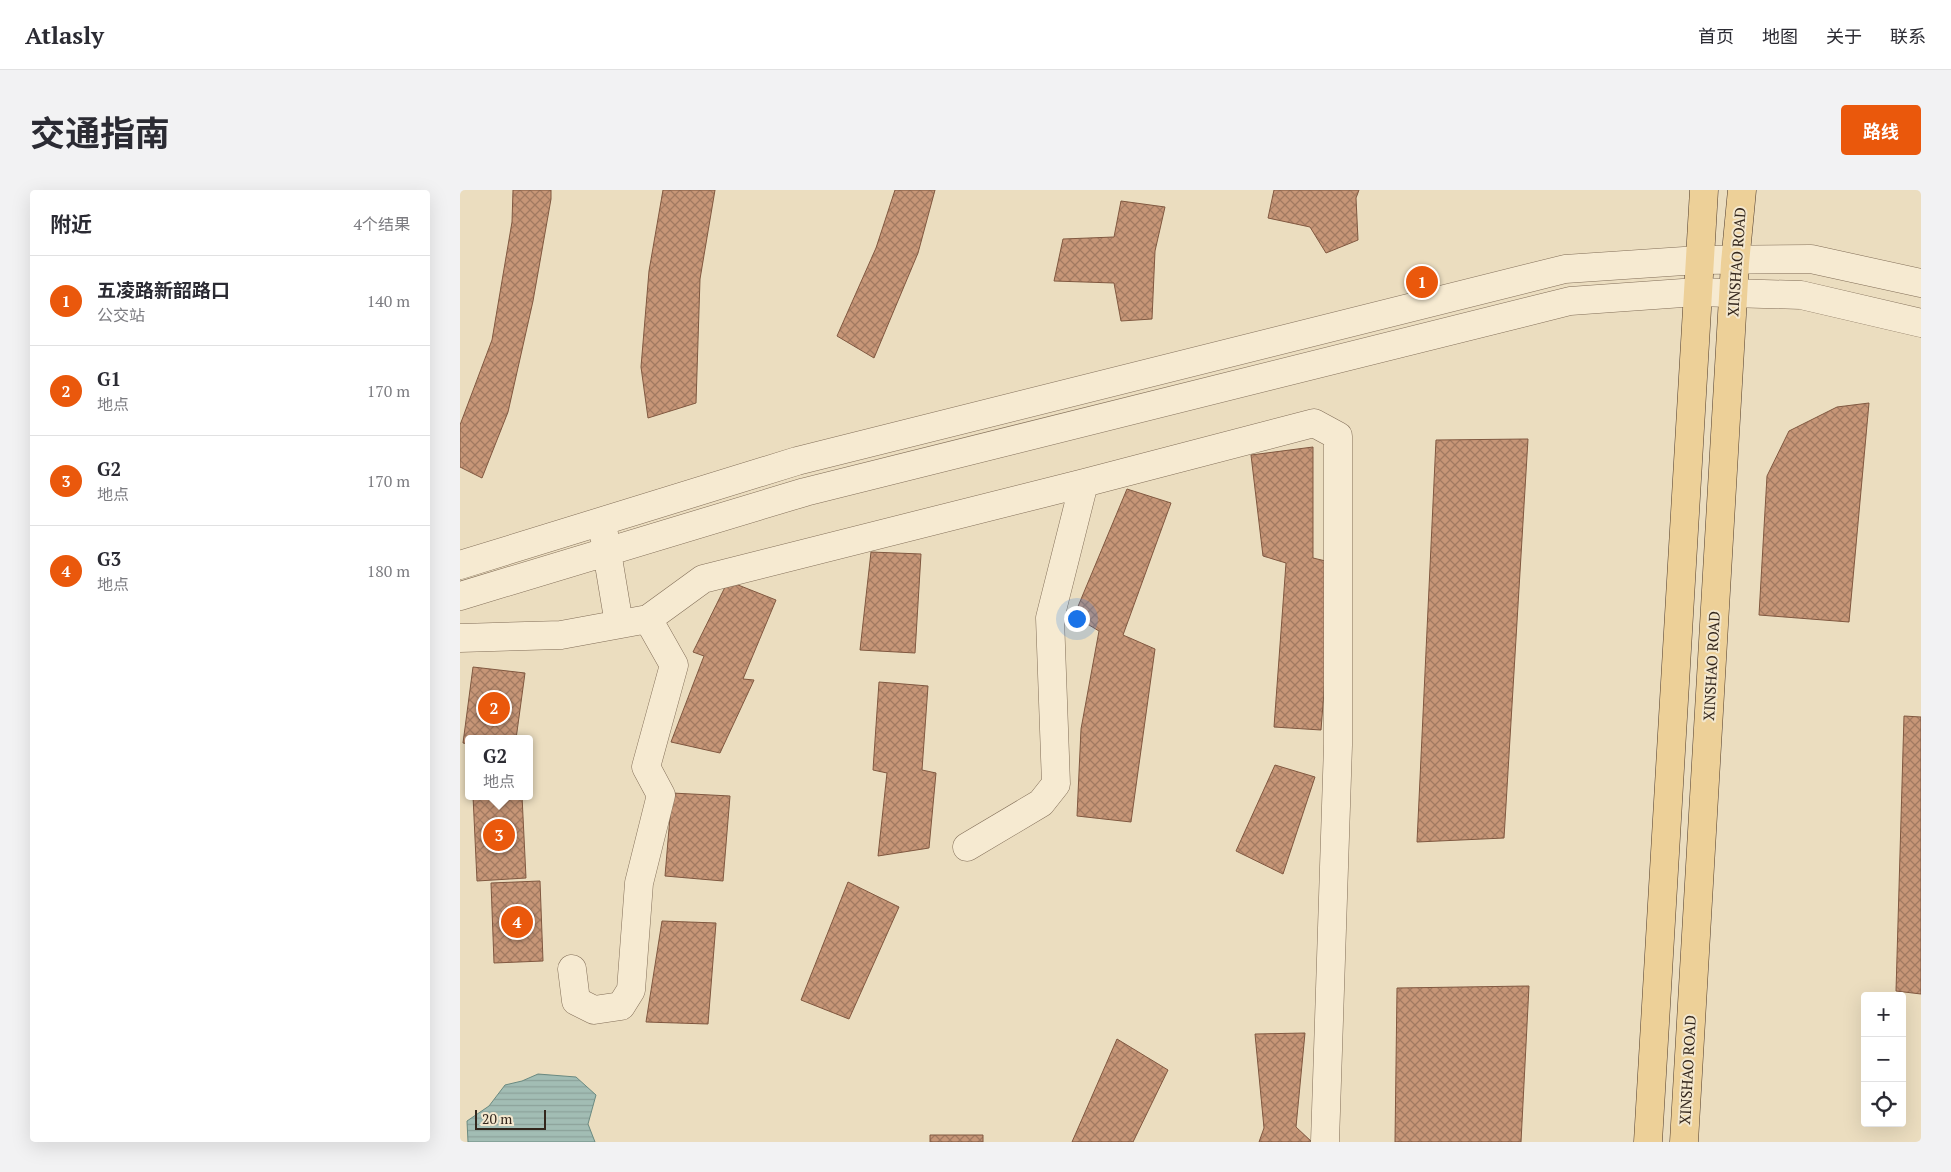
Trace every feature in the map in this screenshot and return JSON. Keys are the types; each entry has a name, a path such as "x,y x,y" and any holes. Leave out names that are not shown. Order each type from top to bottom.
{"main road":[{"path":"1648,1142 1704,190"},
{"name":"XINSHAO ROAD","path":"1684,1142 1736,260 1742,190"}],"street":[{"path":"460,565 797,461 1565,269 1699,260 1811,259 1921,283"},
{"path":"460,596 805,492 1570,301 1697,292 1801,295 1921,323"},
{"path":"460,638 562,634 648,619 703,579 1084,483 1314,422 1338,436 1338,745 1325,1142"},
{"path":"967,847 1041,803 1056,784 1050,618 1084,483"},
{"path":"602,522 619,624"},
{"path":"572,968 576,1001 594,1010 621,1006 631,990 639,883 661,794 646,767 674,665 648,619"}],"water":[{"path":"538,1074 576,1077 596,1095 588,1124 595,1142 468,1142 467,1121 489,1106 505,1085 522,1081"}],"building":[{"path":"513,190 551,190 551,199 533,301 508,412 482,478 460,467 460,425 492,340 512,222"},
{"path":"663,190 715,190 700,279 696,403 648,418 641,367 649,271"},
{"path":"895,190 935,190 918,253 874,358 837,336 876,248"},
{"path":"1274,190 1359,190 1356,198 1358,240 1326,253 1310,227 1268,218"},
{"path":"1121,201 1165,207 1155,251 1152,319 1121,321 1114,283 1054,281 1063,239 1114,237"},
{"path":"1869,403 1849,622 1759,615 1767,476 1789,431 1837,407"},
{"path":"1528,439 1504,838 1417,842 1436,440"},
{"path":"1313,447 1313,558 1334,563 1321,730 1274,727 1286,563 1263,556 1251,455"},
{"path":"1127,489 1171,503 1123,635 1155,649 1131,822 1077,816 1081,729 1099,631 1074,616"},
{"path":"871,552 921,554 915,653 860,650"},
{"path":"728,581 776,600 743,679 754,680 720,753 671,742 704,656 693,652"},
{"path":"473,667 525,673 517,735 465,735 465,743 463,743"},
{"path":"879,682 928,686 922,770 936,773 929,848 878,856 887,773 873,770"},
{"path":"1904,716 1921,717 1921,994 1896,991"},
{"path":"1275,765 1315,777 1283,874 1236,851"},
{"path":"672,793 730,796 723,881 665,876"},
{"path":"473,800 522,800 526,878 477,881"},
{"path":"540,881 543,961 494,963 491,883"},
{"path":"848,882 899,907 849,1019 801,1000"},
{"path":"662,921 716,923 708,1024 646,1022"},
{"path":"1529,986 1521,1142 1395,1142 1397,988"},
{"path":"1305,1033 1296,1127 1312,1142 1259,1142 1264,1128 1255,1034"},
{"path":"1117,1039 1168,1070 1133,1142 1072,1142"},
{"path":"930,1135 983,1135 983,1142 930,1142"}],"place":[{"name":"五凌路新韶路口","path":"1422,282"},
{"name":"G1","path":"494,708"},
{"name":"G2","path":"499,835"},
{"name":"G3","path":"517,922"}]}
